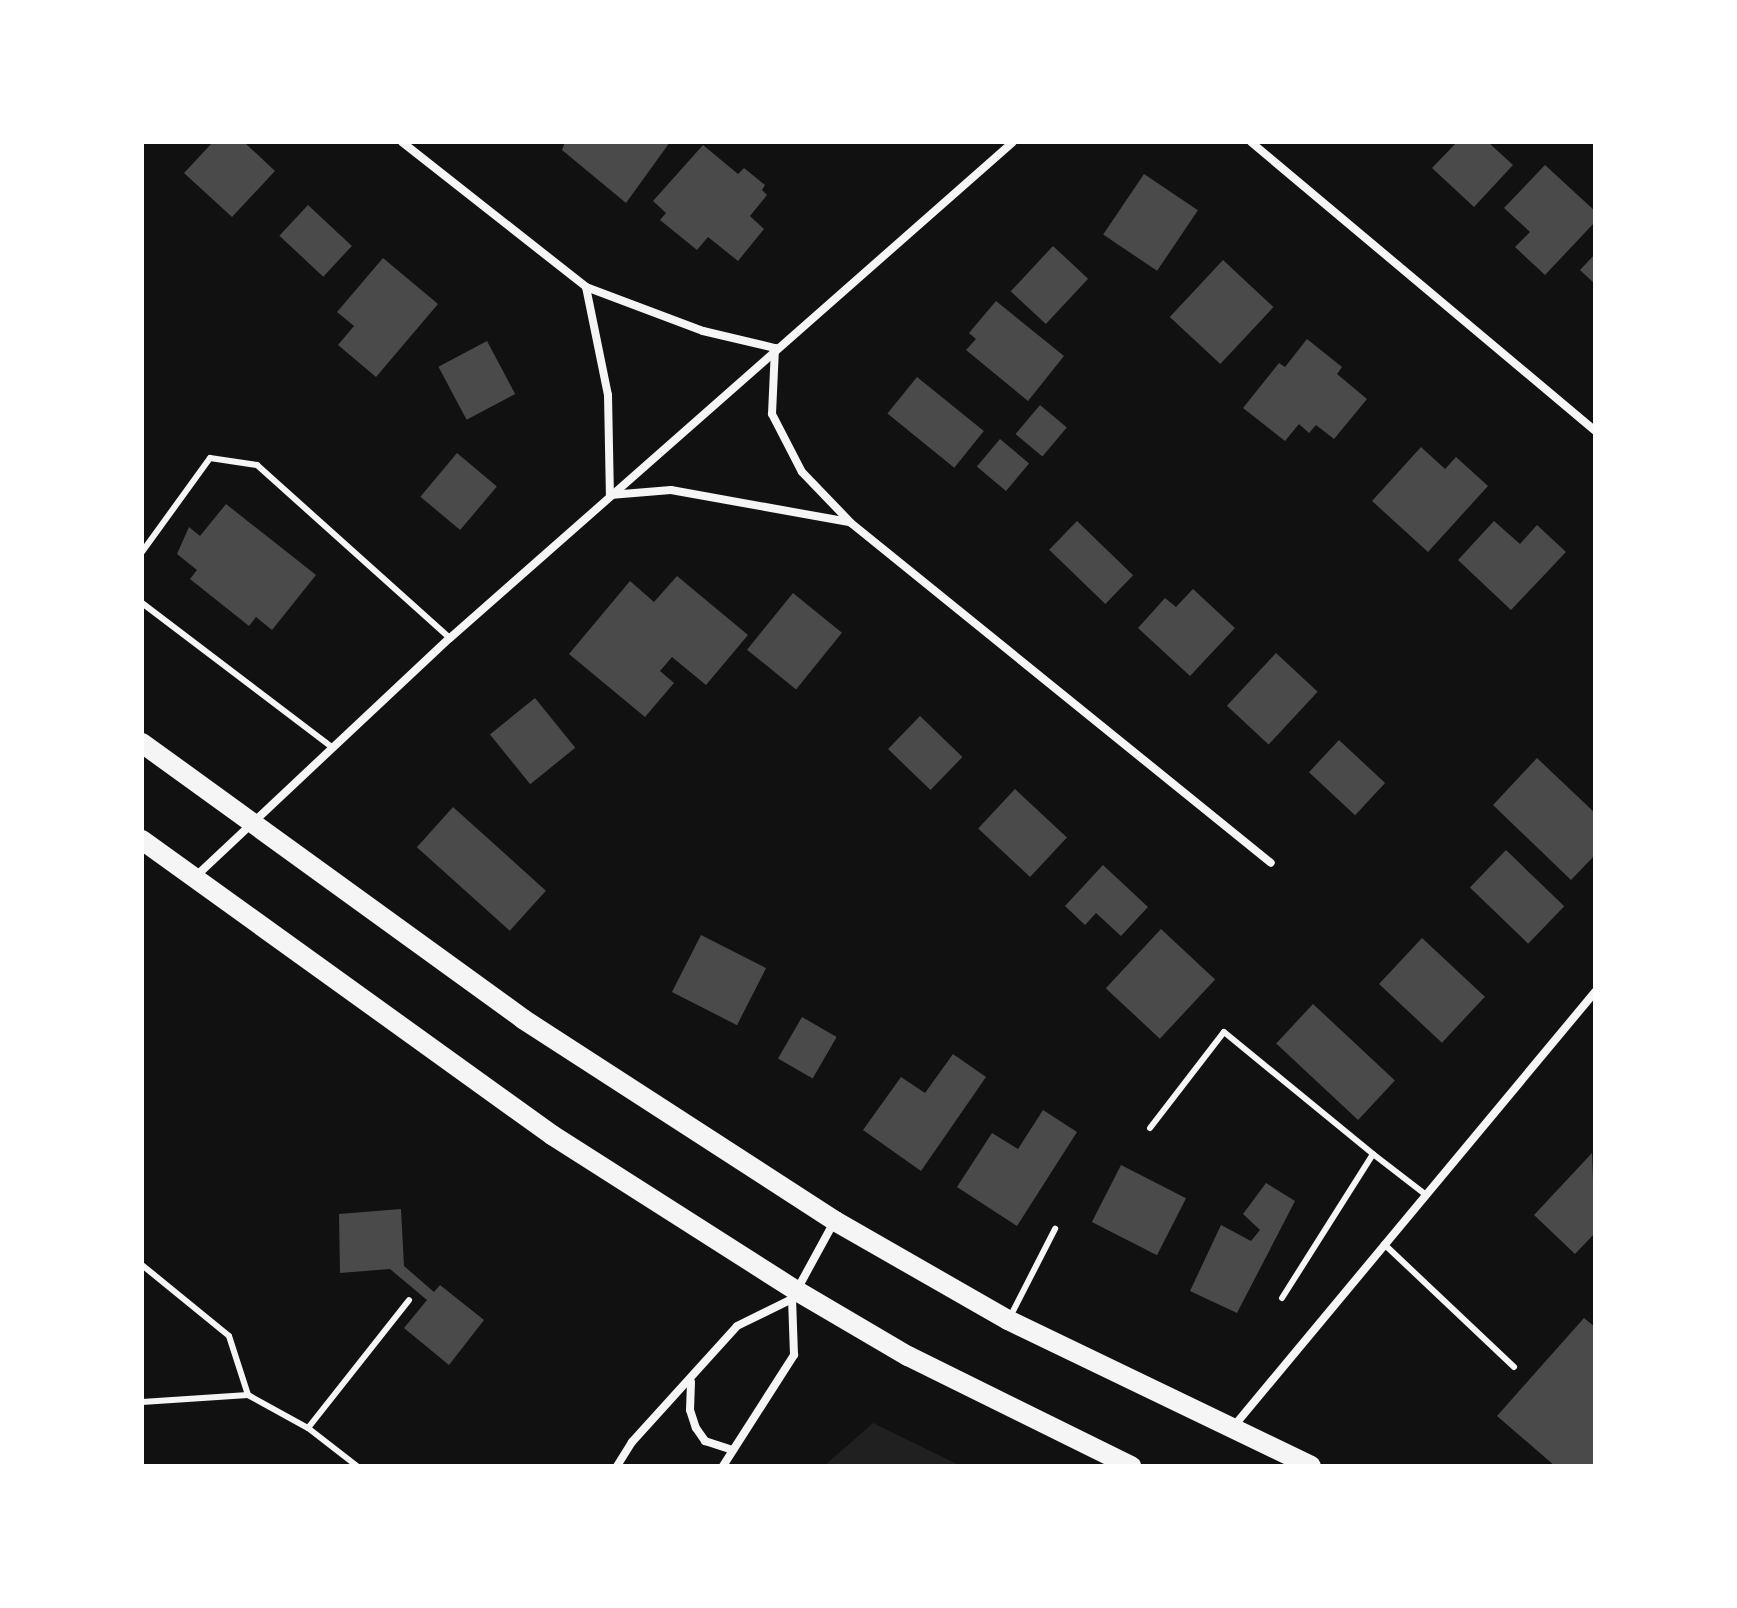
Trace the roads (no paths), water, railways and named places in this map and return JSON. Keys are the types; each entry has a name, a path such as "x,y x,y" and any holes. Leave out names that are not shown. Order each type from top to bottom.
{"main road":[{"path":"142,743 523,1019 835,1221 1008,1320 1311,1466"},
{"path":"142,840 552,1135 794,1295 908,1356 1131,1466"}],"street":[{"path":"402,142 586,287 675,322 775,348"},
{"path":"194,879 450,638 775,348 1013,142"},
{"path":"1251,142 1595,431"},
{"path":"586,287 608,395 610,495"},
{"path":"775,348 772,414 802,472 851,523 1271,863"},
{"path":"610,495 671,490 851,523"},
{"path":"1231,1429 1595,992"},
{"path":"723,1466 794,1355 794,1295 835,1221"},
{"path":"617,1466 632,1442 691,1381 737,1326 794,1295"},
{"path":"691,1381 690,1410 696,1428 705,1441 733,1450"}],"lane":[{"path":"142,552 210,458 257,465 450,638"},
{"path":"142,603 332,747"},
{"path":"1150,1128 1224,1032 1426,1195"},
{"path":"1282,1298 1373,1154"},
{"path":"1008,1320 1055,1229"},
{"path":"1384,1244 1514,1367"},
{"path":"142,1265 229,1336 248,1395"},
{"path":"308,1428 409,1300"},
{"path":"142,1402 248,1395 308,1428 357,1466"}]}
